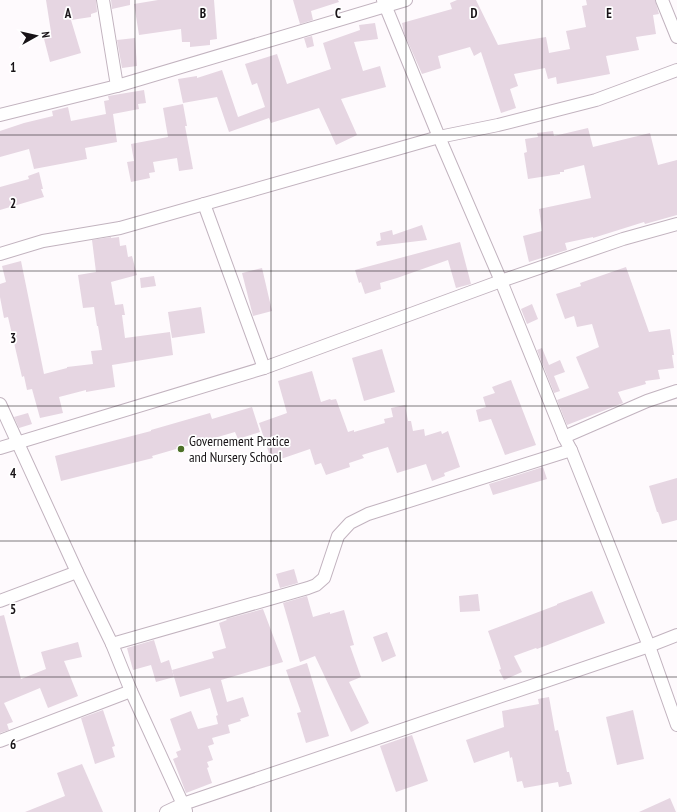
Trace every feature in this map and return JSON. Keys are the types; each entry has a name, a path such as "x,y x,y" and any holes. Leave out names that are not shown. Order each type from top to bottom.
{"street":[{"path":"103,0 117,86"},
{"path":"0,115 117,86 384,3 406,0"},
{"path":"662,0 677,37"},
{"path":"384,3 439,137 501,281 564,437 571,450 649,646 677,725"},
{"path":"0,254 43,241 120,228 439,137 498,125 596,100 677,70"},
{"path":"204,204 264,368"},
{"path":"0,448 264,368 501,281 623,239 677,224"},
{"path":"564,437 647,401 677,391"},
{"path":"0,404 77,572 112,644 131,691 185,808"},
{"path":"112,644 316,585 324,578 338,536 350,523 368,514 571,450"},
{"path":"0,601 77,572"},
{"path":"166,812 185,808 677,635"},
{"path":"0,741 131,691"}],"building":[{"path":"46,0 96,0 97,12 91,14 91,17 71,20 81,53 50,62 43,35 51,32"},
{"path":"111,0 130,0 130,5 112,9"},
{"path":"158,0 214,0 217,39 210,40 210,45 190,47 190,42 182,42 181,29 139,35 134,4"},
{"path":"293,0 338,0 339,2 311,11 313,20 300,24"},
{"path":"457,0 476,0 498,45 546,37 549,53 570,49 566,31 586,27 582,6 587,5 586,0 655,0 659,14 653,15 656,34 636,37 639,50 606,56 610,74 557,84 556,77 548,79 545,68 514,74 518,86 510,89 516,108 501,113 481,52 474,56 470,47 438,56 441,68 422,74 404,33 402,23 452,9 450,3"},
{"path":"375,23 378,39 354,42 363,71 380,66 386,87 341,99 357,135 336,145 319,108 271,123 269,118 229,132 217,97 183,103 178,79 197,76 197,78 222,70 238,117 265,107 257,83 252,85 245,64 277,54 287,84 331,69 323,43 360,30 359,25"},
{"path":"312,36 314,46 307,48 304,38"},
{"path":"135,38 137,66 122,68 117,40"},
{"path":"144,90 146,103 138,104 139,109 113,114 117,142 85,148 87,159 34,169 29,149 0,157 0,131 53,116 52,111 68,107 71,121 106,114 104,101 109,100 108,96"},
{"path":"183,104 187,126 185,126 193,169 179,171 177,158 153,162 155,172 149,173 150,178 131,182 127,162 134,161 131,144 168,137 163,108"},
{"path":"588,128 593,147 650,133 658,165 677,160 677,215 645,224 644,222 593,238 565,243 567,250 529,262 523,236 542,231 539,209 591,198 584,165 564,170 564,172 560,172 560,174 528,179 524,153 527,152 525,139 538,137 537,133 553,131 554,136"},
{"path":"39,172 43,189 41,189 44,197 0,210 0,187 29,179 28,176"},
{"path":"422,225 427,240 377,246 376,242 381,240 380,233 392,230 393,235"},
{"path":"119,237 120,246 126,245 128,257 132,256 137,275 111,282 115,305 123,304 125,315 122,315 125,338 170,332 173,355 112,365 115,387 86,392 86,390 59,397 63,413 40,418 32,389 27,390 24,376 22,377 8,317 4,318 0,297 0,284 6,282 2,266 21,261 44,374 67,367 93,364 91,351 102,350 98,326 94,307 83,308 78,275 96,272 92,240"},
{"path":"460,242 471,284 456,288 448,260 380,283 381,289 365,294 361,282 359,283 355,270"},
{"path":"626,267 649,332 670,329 674,355 672,355 674,368 658,370 660,379 645,381 646,384 618,392 623,403 567,425 557,400 589,388 576,357 599,347 592,324 577,327 574,316 565,319 556,294 581,286 580,283"},
{"path":"262,268 272,311 253,316 242,273"},
{"path":"154,276 156,286 141,288 140,278"},
{"path":"532,304 538,319 527,324 521,309"},
{"path":"201,307 205,333 172,338 168,312"},
{"path":"542,348 549,365 560,360 565,372 554,376 560,391 554,393 537,350"},
{"path":"382,349 395,392 364,401 352,358"},
{"path":"312,371 321,402 336,399 348,432 354,430 354,432 385,423 384,419 393,417 391,408 405,405 408,421 411,421 413,431 424,429 425,436 441,431 442,434 448,431 460,467 444,473 445,476 432,481 426,464 397,473 388,447 362,455 364,458 349,463 350,467 326,475 321,463 315,465 310,449 272,462 259,423 287,413 278,381"},
{"path":"511,380 536,445 505,455 491,419 479,422 476,410 486,407 483,397 495,393 492,387"},
{"path":"252,407 260,432 238,439 235,432 152,456 153,458 61,481 55,456 151,431 210,413 212,419"},
{"path":"28,413 32,424 19,428 14,417"},
{"path":"543,467 547,479 493,495 489,484"},
{"path":"677,478 677,520 662,524 649,486"},
{"path":"294,569 298,583 280,588 276,574"},
{"path":"592,591 605,623 537,649 536,648 514,656 522,672 504,680 499,670 501,669 488,631"},
{"path":"478,594 480,611 460,612 459,596"},
{"path":"307,596 313,617 344,610 354,645 350,646 361,677 349,682 369,723 351,732 315,656 300,662 283,603"},
{"path":"263,609 283,662 221,680 227,702 243,697 249,716 240,719 241,721 228,725 230,733 212,738 214,744 208,746 213,760 207,762 209,767 207,768 212,783 186,793 173,759 178,757 176,752 181,750 170,719 191,711 198,729 218,724 216,716 218,715 210,688 180,697 172,670 214,658 212,652 226,648 219,623 227,620 226,619"},
{"path":"4,615 21,679 46,669 41,652 78,642 82,657 64,661 78,696 48,708 40,688 4,703 13,722 7,724 9,730 0,733 0,616"},
{"path":"387,632 396,656 382,662 373,637"},
{"path":"154,640 161,663 169,660 174,677 156,682 151,665 133,670 127,648"},
{"path":"307,663 329,736 306,743 297,713 301,712 286,670"},
{"path":"549,697 555,731 558,730 567,772 569,772 572,784 559,787 558,782 524,788 522,781 517,782 512,757 510,758 509,751 474,763 466,740 504,727 502,711 539,704 538,699"},
{"path":"103,710 115,746 112,747 115,757 95,764 81,718"},
{"path":"633,710 644,759 617,765 606,717"},
{"path":"412,735 428,781 396,792 380,746"},
{"path":"82,764 103,812 25,812 65,796 57,773"},
{"path":"670,798 676,812 639,812"}],"place":[{"name":"Governement Pratice and Nursery School","path":"181,449"}]}
